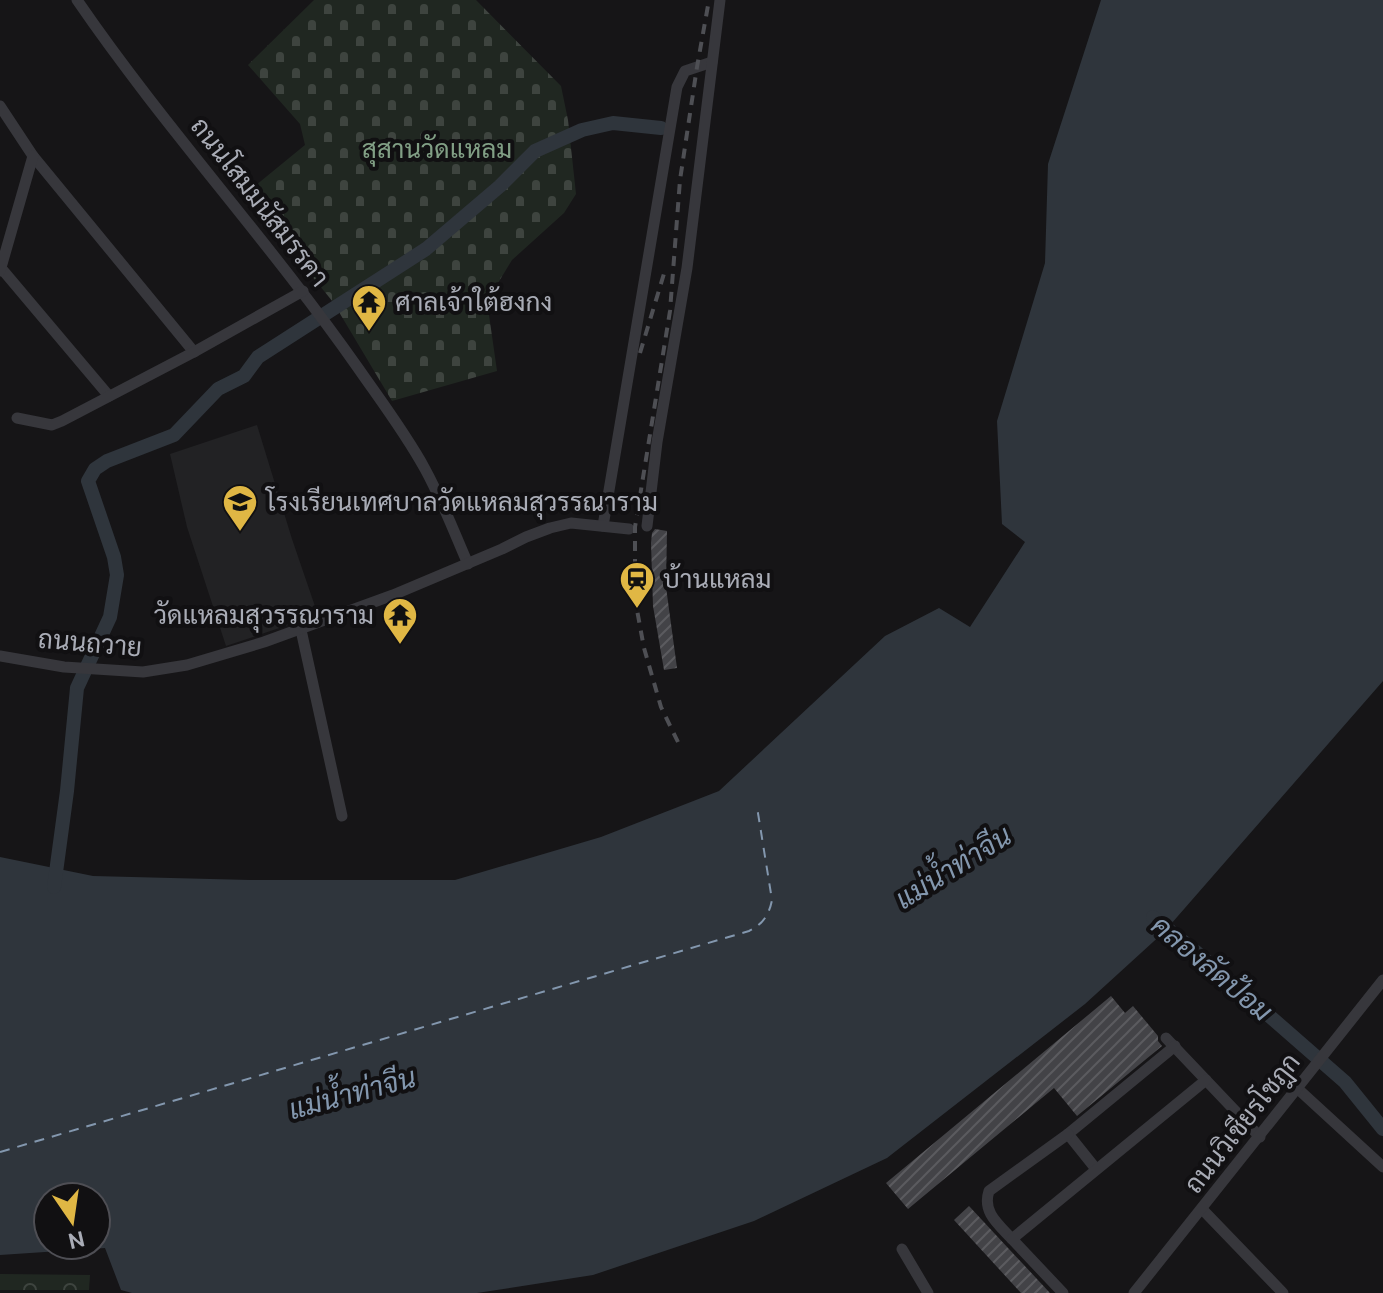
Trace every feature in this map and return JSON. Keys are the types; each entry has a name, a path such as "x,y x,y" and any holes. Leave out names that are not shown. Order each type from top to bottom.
{"street":[{"name":"ถนนโสมมนัสมรรคา","path":"77,0 161,114 303,291 377,395 424,467 468,564"},
{"path":"647,526 657,442 687,268 720,0"},
{"path":"603,526 677,87 685,71 712,62"},
{"path":"0,106 33,156 194,352"},
{"path":"33,156 0,270 109,396"},
{"path":"17,418 52,425 194,352 303,291"},
{"name":"ถนนถวาย","path":"0,656 100,670 143,672 187,665 301,630 558,526 571,523 629,529"},
{"path":"301,630 342,816"},
{"name":"ถนนวิเชียรโชฎก","path":"1134,1293 1323,1055 1379,994 1383,980"},
{"path":"1059,1292 989,1212 986,1200 989,1191 1068,1134 1170,1042 1260,1137"},
{"path":"1012,1239 1206,1080"},
{"path":"1298,1089 1383,1167"},
{"path":"1068,1134 1096,1169"},
{"path":"1202,1209 1283,1293"},
{"path":"902,1249 928,1293"}],"shaded area":[{"name":"โรงเรียนเทศบาลวัดแหลมสุวรรณาราม","path":"257,425 318,615 226,646 187,527 170,454"}],"green space":[{"name":"สุสานวัดแหลม","path":"314,0 476,0 561,86 576,194 564,213 512,260 487,301 497,371 392,401 333,302 245,194 305,145 300,124 248,65"},
{"path":"0,1274 90,1275 89,1290 0,1290"}],"water":[{"name":"แม่น้ำท่าจีน","path":"1101,0 1383,0 1383,681 1164,932 1085,1004 887,1158 754,1221 593,1275 477,1293 132,1293 121,1290 110,1261 112,1181 32,1181 32,1253 0,1255 0,857 93,876 455,880 601,837 719,791 885,636 939,608 970,627 1025,542 1002,524 997,421 1045,263 1048,164"}],"building":[{"path":"655,529 667,531 666,587 677,668 664,670 653,606 651,543"},
{"path":"1111,996 1125,1013 1133,1006 1158,1036 1162,1046 1077,1116 1054,1088 908,1209 886,1183"},
{"path":"969,1206 1050,1293 1021,1293 954,1220"}],"waterway":[{"path":"54,887 77,688 110,617 117,575 114,557 88,481 95,469 107,461 174,435 218,389 244,376 258,357 426,249 500,186 535,151 582,130 613,123 661,128"},
{"name":"คลองลัดป้อม","path":"1153,917 1345,1082 1383,1129"}],"ferry route":[{"path":"0,1152 749,931 765,918 772,900 757,807"}],"railway":[{"path":"678,742 661,707 644,648 635,584 635,527 670,311 680,180 709,0"},
{"path":"640,353 666,267"}],"place":[{"name":"ศาลเจ้าใต้ฮงกง","path":"369,333"},
{"name":"โรงเรียนเทศบาลวัดแหลมสุวรรณาราม","path":"240,533"},
{"name":"บ้านแหลม","path":"637,610"},
{"name":"วัดแหลมสุวรรณาราม","path":"400,646"}]}
